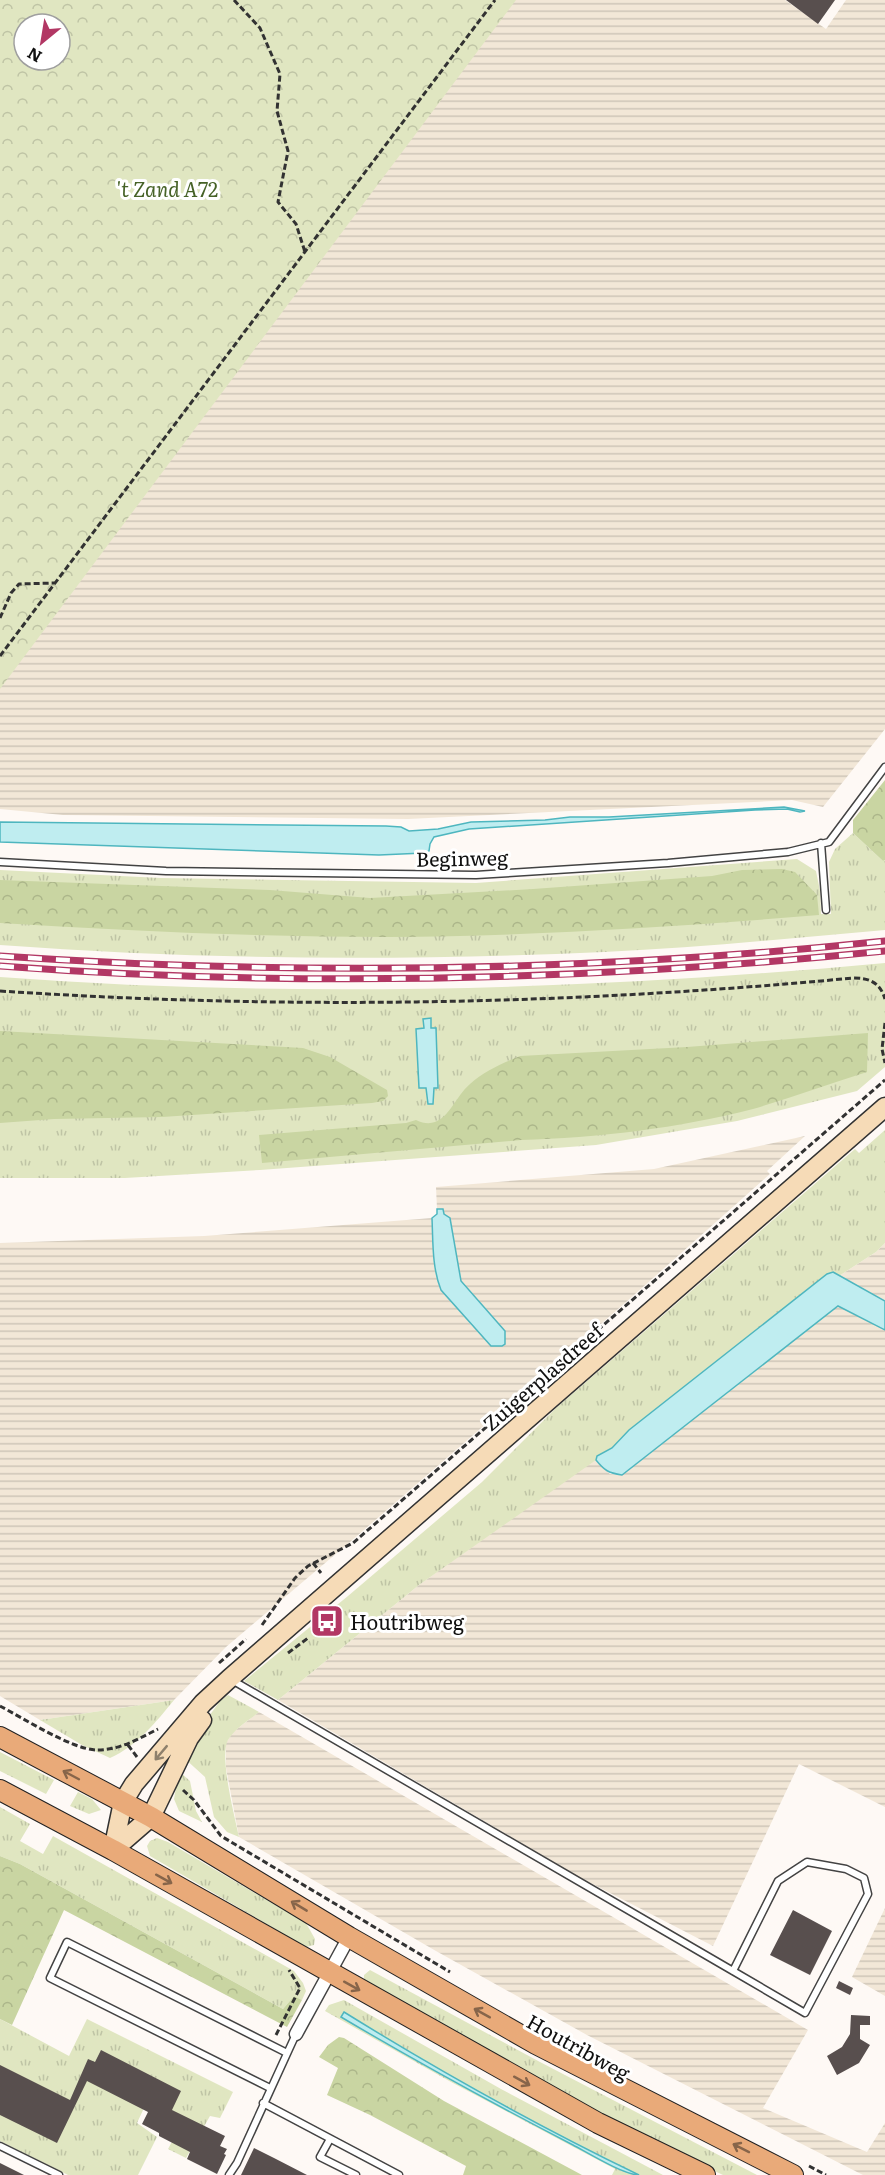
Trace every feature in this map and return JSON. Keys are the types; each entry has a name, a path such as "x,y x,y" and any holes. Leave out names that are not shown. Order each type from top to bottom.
{"main road":[{"name":"Zuigerplasdreef","path":"113,1851 123,1802 148,1768 203,1703 885,1107"},
{"name":"Zuigerplasdreef","path":"113,1851 151,1817 189,1738 229,1679"},
{"name":"Houtribweg","path":"0,1737 151,1817 349,1936 536,2043 794,2175"},
{"path":"0,1790 598,2123 705,2175"}],"street":[{"path":"296,2034 349,1936"}],"lane":[{"name":"Beginweg","path":"0,862 166,871 476,875 788,852 830,842 885,767"},
{"path":"821,843 826,910"},
{"path":"229,1679 805,2013 868,1893 864,1878 846,1869 807,1862 778,1881 733,1971"},
{"path":"270,2088 50,1978 67,1942 287,2053"},
{"path":"229,2175 237,2163 296,2034"},
{"path":"263,2103 399,2175"},
{"path":"330,2139 320,2157 356,2175"},
{"path":"0,2146 59,2175"}],"path":[{"path":"234,0 260,28 280,74 277,111 288,151 278,202 296,224 305,252"},
{"path":"0,656 495,0"},
{"path":"0,618 10,592 19,584 56,583"},
{"path":"0,991 150,1000 388,1004 658,994 867,978 876,982 883,991 885,999"},
{"path":"885,1023 882,1049 885,1063"},
{"name":"Zuigerplasdreef","path":"260,1628 295,1578 313,1563 353,1543 885,1080"},
{"path":"313,1563 321,1573"},
{"path":"245,1640 253,1634"},
{"path":"282,1656 308,1638"},
{"path":"0,1706 78,1746 96,1750 128,1745 148,1768"},
{"path":"169,1780 179,1785 194,1800 221,1836 459,1977"}],"shaded area":[{"path":"511,0 785,0 826,29 846,0 885,0 885,729 823,807 792,800 408,819 63,815 0,809 0,687"},
{"path":"805,1136 767,1171 770,1174 625,1303 226,1647 174,1700 40,1720 0,1696 0,1243 204,1236 432,1218 437,1280 441,1290 473,1327 504,1342 505,1331 461,1281 450,1218 444,1214 443,1209 437,1209 436,1187 654,1169"},
{"path":"885,1243 885,1301 839,1276 876,1252"},
{"path":"839,1305 885,1330 885,1807 799,1764 713,1946 581,1878 278,1700 419,1585 586,1465 596,1460 610,1474 622,1475"},
{"path":"259,1712 808,2030 763,2108 867,2152 885,2123 885,2175 863,2175 587,2035 239,1837 226,1768 226,1743 233,1732"},
{"path":"885,1908 885,1996 852,1977"}],"green space":[{"name":"'t Zand A72","path":"0,0 516,0 0,689"},
{"path":"885,780 885,860 883,861 853,833 853,820"},
{"path":"853,833 883,861 885,860 885,930 639,950 453,957 226,956 0,945 0,870 161,878 476,883 797,859 816,871 821,914 831,914 829,862 835,849"},
{"path":"782,869 795,872 817,895 819,915 604,930 389,937 194,933 0,923 0,880 270,890 370,898 533,889 712,876 742,870"},
{"path":"885,963 885,1067 857,1091 737,1121 596,1145 125,1178 0,1178 0,977 221,988 443,988 664,980"},
{"path":"0,1031 303,1048 330,1057 387,1090 388,1096 383,1101 372,1103 162,1117 54,1119 0,1123"},
{"path":"868,1033 867,1072 767,1105 725,1116 667,1127 579,1137 262,1163 259,1135 406,1123 416,1120 426,1123 434,1122 448,1112 475,1079 520,1056 687,1047"},
{"path":"885,1130 885,1243 876,1252 839,1276 833,1272 629,1430 612,1448 419,1585 278,1700 244,1681 482,1482 556,1408 855,1149 859,1153"},
{"path":"228,1695 259,1712 234,1732 226,1748 226,1773 239,1837 227,1832 214,1817 205,1777 183,1757 186,1748 220,1701"},
{"path":"174,1700 137,1740 110,1758 82,1745 40,1720"},
{"path":"0,1752 54,1780 46,1794 0,1771"},
{"path":"179,1771 190,1781 196,1811 202,1822 179,1811 174,1799"},
{"path":"78,1792 92,1799 101,1810 89,1814 70,1806"},
{"path":"0,1807 30,1824 20,1841 43,1854 53,1836 294,1971 306,1991 302,2000 294,1996 283,2009 20,1864 0,1856"},
{"path":"157,1838 168,1842 306,1923 315,1939 314,1945 306,1947 150,1856 147,1846 150,1841"},
{"path":"0,1856 20,1864 283,2009 294,1996 302,2000 287,2027 64,1910 12,2025 0,2019"},
{"path":"370,1970 757,2175 723,2175 620,2126 364,1983 364,1975"},
{"path":"344,2000 501,2089 663,2175 612,2175 615,2169 451,2082 325,2011 329,2005"},
{"path":"0,2019 69,2056 87,2019 233,2092 220,2118 210,2116 186,2158 168,2149 181,2125 88,2079 144,2108 137,2123 157,2137 138,2175 68,2175 0,2141"},
{"path":"339,2037 444,2101 582,2175 463,2175 466,2166 327,2095 338,2068 319,2057 328,2045"}],"water":[{"path":"784,807 805,811 755,810 469,829 434,837 429,851 424,853 379,855 0,842 0,822 386,826 401,827 409,831 438,829 471,822"},
{"path":"431,1018 431,1028 436,1028 438,1088 434,1088 433,1104 428,1104 426,1088 419,1088 416,1029 424,1028 423,1019"},
{"path":"437,1209 443,1209 444,1214 450,1218 461,1281 505,1331 505,1344 502,1346 491,1346 441,1290 434,1264 433,1245 432,1218 437,1214"},
{"path":"833,1272 885,1301 885,1330 838,1306 622,1475 607,1470 596,1460 597,1456 612,1448 629,1430 827,1274"},
{"path":"344,2012 489,2097 639,2175 606,2163 398,2050 341,2017"}],"building":[{"path":"786,0 835,0 818,24"},
{"path":"793,1910 832,1931 810,1975 770,1955"},
{"path":"839,1981 853,1988 850,1995 836,1988"},
{"path":"851,2015 870,2016 870,2025 860,2025 860,2039 870,2045 859,2063 837,2075 827,2056 842,2047 850,2034"},
{"path":"101,2050 181,2091 172,2110 225,2136 220,2146 227,2149 224,2154 226,2155 217,2174 187,2159 190,2152 142,2124 148,2112 87,2081 57,2143 0,2115 0,2065 70,2100 88,2059 95,2062"},
{"path":"254,2148 274,2158 307,2175 241,2175"},
{"path":"0,2163 24,2175 0,2175"}],"railway":[{"path":"0,956 221,966 443,968 664,959 885,941"},
{"path":"0,966 221,977 443,978 664,969 885,951"}],"place":[{"name":"Houtribweg","path":"327,1621"}]}
